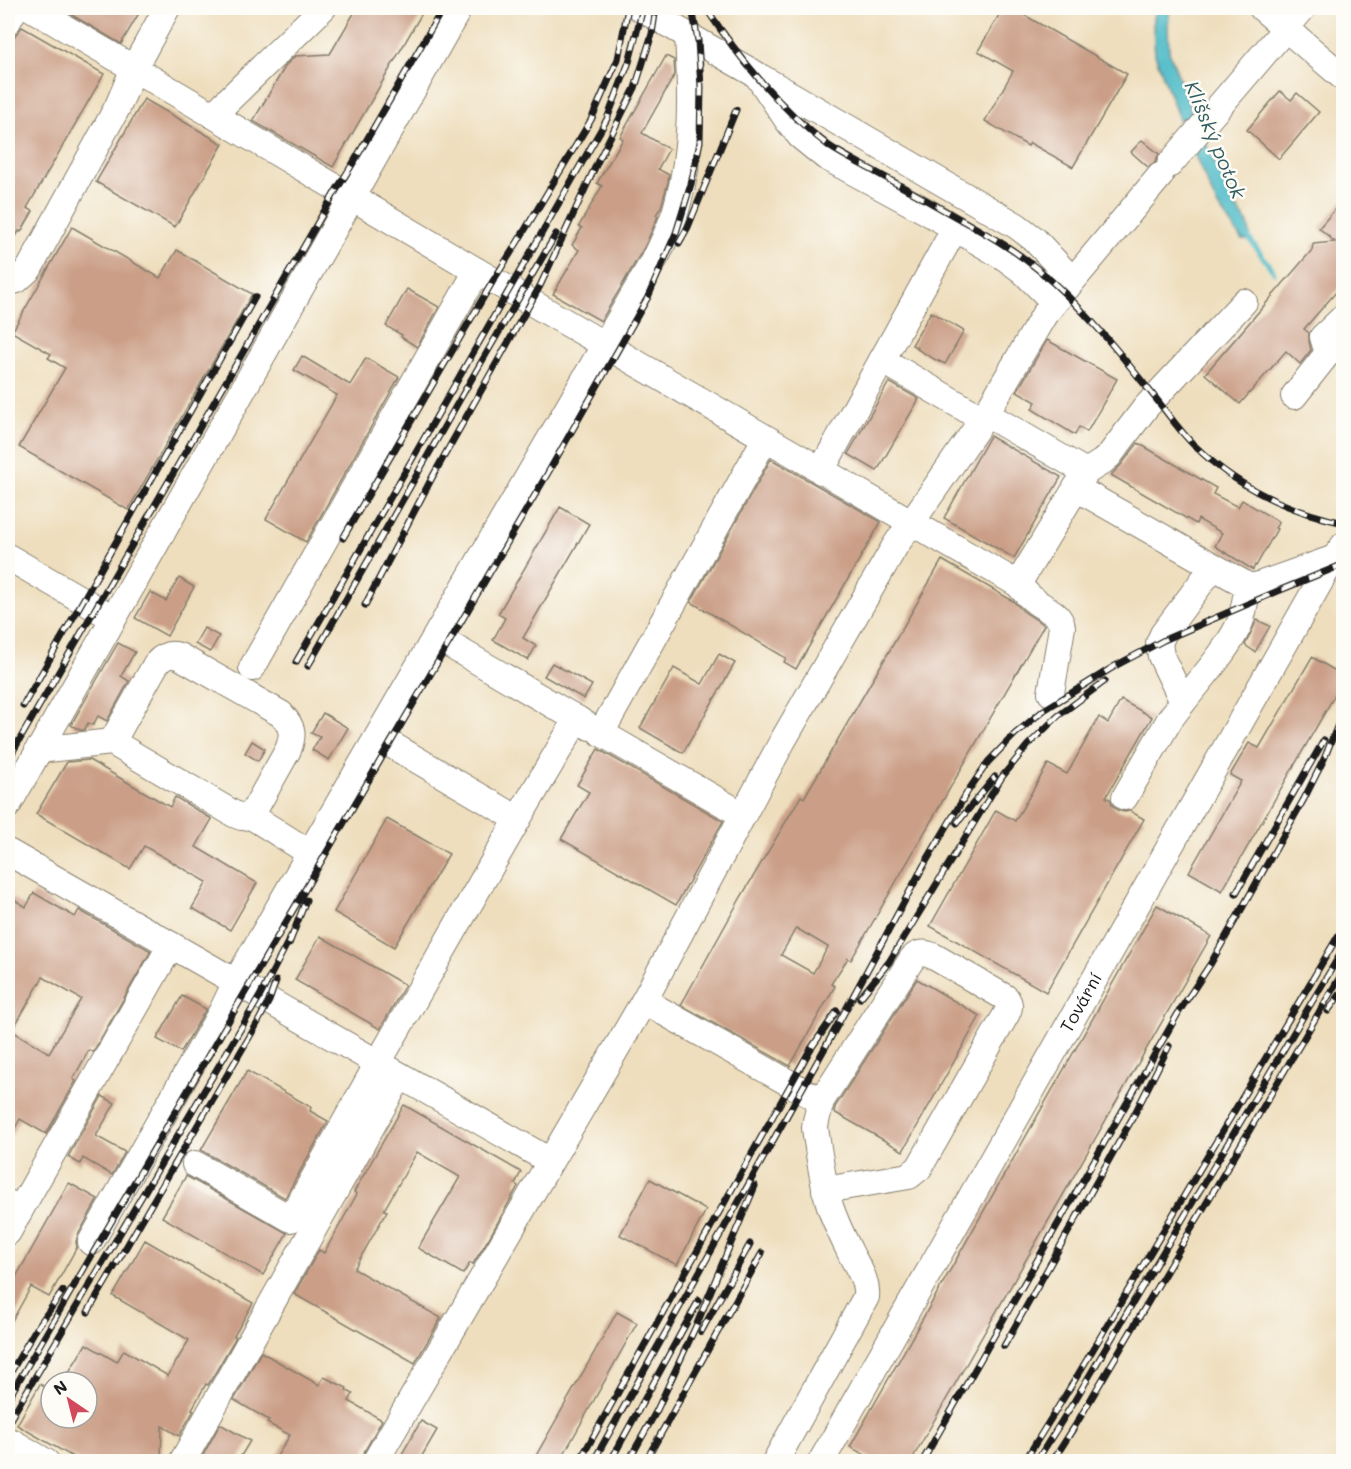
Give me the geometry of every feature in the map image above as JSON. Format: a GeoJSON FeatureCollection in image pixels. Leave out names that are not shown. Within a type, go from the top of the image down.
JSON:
{"type":"FeatureCollection","features":[{"type":"Feature","properties":{"kind":"street"},"geometry":{"type":"LineString","coordinates":[[8,21],[15,8]]}},
{"type":"Feature","properties":{"kind":"street"},"geometry":{"type":"LineString","coordinates":[[31,8],[604,346],[1018,584],[1035,602],[1053,612],[1061,621],[1062,627],[1051,693]]}},
{"type":"Feature","properties":{"kind":"street"},"geometry":{"type":"LineString","coordinates":[[8,282],[17,280],[29,269],[118,106],[134,68],[167,8]]}},
{"type":"Feature","properties":{"kind":"street"},"geometry":{"type":"LineString","coordinates":[[213,116],[323,8]]}},
{"type":"Feature","properties":{"kind":"street"},"geometry":{"type":"LineString","coordinates":[[8,805],[459,8]]}},
{"type":"Feature","properties":{"kind":"street"},"geometry":{"type":"LineString","coordinates":[[640,8],[1017,226],[1034,239],[1072,280]]}},
{"type":"Feature","properties":{"kind":"street"},"geometry":{"type":"LineString","coordinates":[[1262,8],[1344,78]]}},
{"type":"Feature","properties":{"kind":"street"},"geometry":{"type":"LineString","coordinates":[[375,1461],[644,1000],[782,742],[895,546],[985,416],[1044,315],[1303,8]]}},
{"type":"Feature","properties":{"kind":"street"},"geometry":{"type":"LineString","coordinates":[[91,1242],[222,1011],[236,982],[658,253],[678,206],[685,167],[690,115],[688,35]]}},
{"type":"Feature","properties":{"kind":"street"},"geometry":{"type":"LineString","coordinates":[[757,75],[800,136],[825,157],[917,206],[1004,257],[1023,271],[1054,302]]}},
{"type":"Feature","properties":{"kind":"street"},"geometry":{"type":"LineString","coordinates":[[820,471],[955,228]]}},
{"type":"Feature","properties":{"kind":"street"},"geometry":{"type":"LineString","coordinates":[[252,668],[477,271]]}},
{"type":"Feature","properties":{"kind":"street"},"geometry":{"type":"LineString","coordinates":[[1018,584],[1081,480],[1109,456],[1146,407],[1244,302]]}},
{"type":"Feature","properties":{"kind":"street"},"geometry":{"type":"LineString","coordinates":[[1294,396],[1328,353],[1323,337],[1344,317]]}},
{"type":"Feature","properties":{"kind":"street"},"geometry":{"type":"LineString","coordinates":[[882,360],[985,416],[1213,567],[1248,586],[1256,586],[1337,565]]}},
{"type":"Feature","properties":{"kind":"street"},"geometry":{"type":"LineString","coordinates":[[601,733],[765,439]]}},
{"type":"Feature","properties":{"kind":"street"},"geometry":{"type":"LineString","coordinates":[[8,557],[113,618]]}},
{"type":"Feature","properties":{"kind":"street","name":"Tovární"},"geometry":{"type":"LineString","coordinates":[[821,1461],[1337,565]]}},
{"type":"Feature","properties":{"kind":"street"},"geometry":{"type":"LineString","coordinates":[[1183,702],[1161,656],[1159,643],[1163,634],[1213,567]]}},
{"type":"Feature","properties":{"kind":"street"},"geometry":{"type":"LineString","coordinates":[[1125,797],[1170,719],[1219,657],[1238,627],[1248,586]]}},
{"type":"Feature","properties":{"kind":"street"},"geometry":{"type":"LineString","coordinates":[[436,637],[743,815]]}},
{"type":"Feature","properties":{"kind":"street"},"geometry":{"type":"LineString","coordinates":[[112,742],[156,663],[167,656],[179,656],[281,714],[288,722],[292,740],[251,816]]}},
{"type":"Feature","properties":{"kind":"street"},"geometry":{"type":"LineString","coordinates":[[195,1164],[291,1219],[378,1063],[577,719]]}},
{"type":"Feature","properties":{"kind":"street"},"geometry":{"type":"LineString","coordinates":[[378,737],[518,819]]}},
{"type":"Feature","properties":{"kind":"street"},"geometry":{"type":"LineString","coordinates":[[38,750],[112,742],[234,814],[241,817],[251,816],[310,853]]}},
{"type":"Feature","properties":{"kind":"street"},"geometry":{"type":"LineString","coordinates":[[8,852],[550,1161]]}},
{"type":"Feature","properties":{"kind":"street"},"geometry":{"type":"LineString","coordinates":[[8,1232],[14,1207],[171,945]]}},
{"type":"Feature","properties":{"kind":"street"},"geometry":{"type":"LineString","coordinates":[[775,1461],[866,1297],[867,1291],[864,1277],[850,1252],[825,1190],[816,1128],[821,1101],[916,955],[926,953],[933,956],[1006,998],[1010,1007],[1007,1013],[919,1168],[909,1176],[825,1190]]}},
{"type":"Feature","properties":{"kind":"street"},"geometry":{"type":"LineString","coordinates":[[644,1000],[821,1101]]}},
{"type":"Feature","properties":{"kind":"street"},"geometry":{"type":"LineString","coordinates":[[182,1461],[400,1076]]}},
{"type":"Feature","properties":{"kind":"street"},"geometry":{"type":"LineString","coordinates":[[12,1442],[46,1461]]}},
{"type":"Feature","properties":{"kind":"water"},"geometry":{"type":"Polygon","coordinates":[[[1156,8],[1170,8],[1169,51],[1193,116],[1234,204],[1248,224],[1251,240],[1242,240],[1217,205],[1180,122],[1155,54],[1153,25],[1156,8]]]}},
{"type":"Feature","properties":{"kind":"building"},"geometry":{"type":"Polygon","coordinates":[[[60,8],[142,8],[121,44],[60,8]]]}},
{"type":"Feature","properties":{"kind":"building"},"geometry":{"type":"Polygon","coordinates":[[[357,8],[425,8],[333,167],[253,121],[286,65],[295,56],[330,54],[357,8]]]}},
{"type":"Feature","properties":{"kind":"building"},"geometry":{"type":"Polygon","coordinates":[[[1003,8],[1012,8],[1127,74],[1073,167],[1030,143],[1028,146],[985,121],[1013,71],[978,51],[1003,8]]]}},
{"type":"Feature","properties":{"kind":"building"},"geometry":{"type":"Polygon","coordinates":[[[22,27],[104,74],[27,208],[33,211],[8,250],[8,48],[22,27]]]}},
{"type":"Feature","properties":{"kind":"building"},"geometry":{"type":"Polygon","coordinates":[[[666,56],[674,60],[675,74],[642,133],[669,149],[658,169],[669,175],[668,182],[661,207],[656,215],[658,216],[645,246],[601,321],[553,294],[579,250],[572,245],[582,228],[579,226],[602,186],[597,183],[623,139],[620,137],[666,56]]]}},
{"type":"Feature","properties":{"kind":"building"},"geometry":{"type":"Polygon","coordinates":[[[1280,91],[1291,100],[1297,93],[1319,112],[1279,159],[1247,130],[1280,91]]]}},
{"type":"Feature","properties":{"kind":"building"},"geometry":{"type":"Polygon","coordinates":[[[144,99],[223,144],[175,227],[96,182],[144,99]]]}},
{"type":"Feature","properties":{"kind":"building"},"geometry":{"type":"Polygon","coordinates":[[[1142,140],[1159,154],[1155,162],[1148,167],[1131,152],[1142,140]]]}},
{"type":"Feature","properties":{"kind":"building"},"geometry":{"type":"Polygon","coordinates":[[[1344,199],[1344,283],[1304,329],[1309,333],[1311,350],[1300,364],[1286,351],[1240,404],[1205,374],[1312,250],[1313,244],[1335,242],[1319,228],[1344,199]]]}},
{"type":"Feature","properties":{"kind":"building"},"geometry":{"type":"Polygon","coordinates":[[[72,227],[160,278],[177,250],[252,294],[128,510],[19,447],[65,368],[48,358],[51,354],[12,332],[72,227]]]}},
{"type":"Feature","properties":{"kind":"building"},"geometry":{"type":"Polygon","coordinates":[[[407,289],[439,307],[417,347],[386,326],[407,289]]]}},
{"type":"Feature","properties":{"kind":"building"},"geometry":{"type":"Polygon","coordinates":[[[931,312],[964,331],[945,364],[912,345],[931,312]]]}},
{"type":"Feature","properties":{"kind":"building"},"geometry":{"type":"Polygon","coordinates":[[[1047,340],[1117,379],[1087,432],[1079,427],[1075,435],[1032,409],[1036,402],[1017,391],[1047,340]]]}},
{"type":"Feature","properties":{"kind":"building"},"geometry":{"type":"Polygon","coordinates":[[[302,356],[350,385],[366,358],[399,377],[306,542],[266,519],[337,395],[294,370],[302,356]]]}},
{"type":"Feature","properties":{"kind":"building"},"geometry":{"type":"Polygon","coordinates":[[[889,382],[919,399],[877,471],[848,454],[889,382]]]}},
{"type":"Feature","properties":{"kind":"building"},"geometry":{"type":"Polygon","coordinates":[[[990,436],[1061,477],[1014,558],[944,518],[990,436]]]}},
{"type":"Feature","properties":{"kind":"building"},"geometry":{"type":"Polygon","coordinates":[[[1138,443],[1216,488],[1213,494],[1238,507],[1242,500],[1279,522],[1253,570],[1215,546],[1222,533],[1198,519],[1196,524],[1111,475],[1138,443]]]}},
{"type":"Feature","properties":{"kind":"building"},"geometry":{"type":"Polygon","coordinates":[[[771,459],[881,522],[796,669],[784,662],[786,658],[691,602],[771,459]]]}},
{"type":"Feature","properties":{"kind":"building"},"geometry":{"type":"Polygon","coordinates":[[[560,507],[589,524],[523,638],[536,646],[528,660],[493,640],[505,618],[498,614],[560,507]]]}},
{"type":"Feature","properties":{"kind":"building"},"geometry":{"type":"Polygon","coordinates":[[[942,560],[1013,601],[1044,625],[851,960],[848,958],[831,984],[835,986],[790,1066],[681,1005],[801,796],[804,798],[942,560]],[[796,928],[781,955],[813,973],[828,947],[796,928]]]}},
{"type":"Feature","properties":{"kind":"building"},"geometry":{"type":"Polygon","coordinates":[[[179,578],[194,587],[167,636],[135,618],[150,592],[166,601],[179,578]]]}},
{"type":"Feature","properties":{"kind":"building"},"geometry":{"type":"Polygon","coordinates":[[[1257,620],[1270,626],[1255,652],[1245,645],[1257,620]]]}},
{"type":"Feature","properties":{"kind":"building"},"geometry":{"type":"Polygon","coordinates":[[[204,628],[219,636],[210,652],[195,644],[204,628]]]}},
{"type":"Feature","properties":{"kind":"building"},"geometry":{"type":"Polygon","coordinates":[[[118,643],[135,652],[121,676],[129,681],[107,721],[98,716],[93,725],[88,723],[84,730],[80,730],[71,725],[118,643]]]}},
{"type":"Feature","properties":{"kind":"building"},"geometry":{"type":"Polygon","coordinates":[[[719,654],[735,663],[683,753],[640,728],[674,668],[702,684],[719,654]]]}},
{"type":"Feature","properties":{"kind":"building"},"geometry":{"type":"Polygon","coordinates":[[[1312,657],[1344,676],[1344,679],[1222,891],[1189,872],[1241,781],[1230,775],[1249,743],[1259,748],[1312,657]]]}},
{"type":"Feature","properties":{"kind":"building"},"geometry":{"type":"Polygon","coordinates":[[[552,663],[592,685],[584,699],[544,676],[552,663]]]}},
{"type":"Feature","properties":{"kind":"building"},"geometry":{"type":"Polygon","coordinates":[[[1121,700],[1152,717],[1106,797],[1111,800],[1117,810],[1130,811],[1144,819],[1046,992],[930,926],[996,810],[1015,821],[1048,764],[1067,774],[1099,717],[1108,723],[1121,700]]]}},
{"type":"Feature","properties":{"kind":"building"},"geometry":{"type":"Polygon","coordinates":[[[323,713],[348,728],[329,760],[312,750],[320,737],[311,733],[323,713]]]}},
{"type":"Feature","properties":{"kind":"building"},"geometry":{"type":"Polygon","coordinates":[[[252,741],[265,749],[258,761],[245,753],[252,741]]]}},
{"type":"Feature","properties":{"kind":"building"},"geometry":{"type":"Polygon","coordinates":[[[598,749],[723,821],[676,905],[561,839],[589,792],[577,785],[598,749]]]}},
{"type":"Feature","properties":{"kind":"building"},"geometry":{"type":"Polygon","coordinates":[[[89,760],[170,807],[175,797],[212,819],[196,847],[257,883],[230,930],[192,908],[207,882],[144,846],[130,869],[36,814],[67,762],[89,760]]]}},
{"type":"Feature","properties":{"kind":"building"},"geometry":{"type":"Polygon","coordinates":[[[387,819],[449,854],[394,947],[334,912],[387,819]]]}},
{"type":"Feature","properties":{"kind":"building"},"geometry":{"type":"Polygon","coordinates":[[[34,893],[75,917],[79,910],[151,951],[93,1052],[89,1050],[73,1079],[76,1081],[46,1134],[20,1119],[8,1141],[8,896],[26,907],[34,893]],[[43,977],[12,1031],[49,1053],[81,999],[43,977]]]}},
{"type":"Feature","properties":{"kind":"building"},"geometry":{"type":"Polygon","coordinates":[[[1157,905],[1211,936],[911,1461],[876,1461],[850,1447],[1157,905]]]}},
{"type":"Feature","properties":{"kind":"building"},"geometry":{"type":"Polygon","coordinates":[[[320,936],[405,985],[380,1029],[295,980],[320,936]]]}},
{"type":"Feature","properties":{"kind":"building"},"geometry":{"type":"Polygon","coordinates":[[[917,979],[980,1016],[903,1151],[834,1112],[917,979]]]}},
{"type":"Feature","properties":{"kind":"building"},"geometry":{"type":"Polygon","coordinates":[[[182,996],[206,1009],[181,1052],[157,1039],[182,996]]]}},
{"type":"Feature","properties":{"kind":"building"},"geometry":{"type":"Polygon","coordinates":[[[247,1071],[311,1107],[310,1111],[328,1121],[285,1198],[201,1150],[247,1071]]]}},
{"type":"Feature","properties":{"kind":"building"},"geometry":{"type":"Polygon","coordinates":[[[102,1096],[115,1103],[96,1136],[125,1152],[112,1175],[83,1158],[80,1164],[68,1157],[102,1096]]]}},
{"type":"Feature","properties":{"kind":"building"},"geometry":{"type":"Polygon","coordinates":[[[404,1105],[521,1172],[515,1184],[518,1186],[489,1238],[473,1264],[470,1263],[463,1274],[418,1248],[460,1177],[417,1152],[384,1210],[387,1211],[354,1269],[441,1318],[415,1363],[294,1294],[319,1250],[324,1253],[357,1194],[354,1192],[404,1105]]]}},
{"type":"Feature","properties":{"kind":"building"},"geometry":{"type":"Polygon","coordinates":[[[186,1176],[287,1233],[263,1275],[162,1217],[186,1176]]]}},
{"type":"Feature","properties":{"kind":"building"},"geometry":{"type":"Polygon","coordinates":[[[650,1179],[706,1210],[677,1265],[620,1235],[650,1179]]]}},
{"type":"Feature","properties":{"kind":"building"},"geometry":{"type":"Polygon","coordinates":[[[69,1183],[98,1199],[78,1235],[77,1247],[49,1297],[31,1287],[8,1328],[8,1291],[69,1183]]]}},
{"type":"Feature","properties":{"kind":"building"},"geometry":{"type":"Polygon","coordinates":[[[145,1240],[253,1303],[179,1436],[162,1426],[161,1461],[80,1461],[17,1425],[39,1386],[39,1430],[99,1430],[99,1370],[70,1370],[86,1344],[117,1362],[124,1350],[168,1376],[189,1340],[113,1296],[145,1240]]]}},
{"type":"Feature","properties":{"kind":"building"},"geometry":{"type":"Polygon","coordinates":[[[617,1312],[637,1323],[560,1461],[533,1461],[617,1312]]]}},
{"type":"Feature","properties":{"kind":"building"},"geometry":{"type":"Polygon","coordinates":[[[261,1352],[319,1385],[324,1377],[347,1388],[346,1390],[353,1394],[349,1401],[382,1420],[359,1461],[274,1461],[290,1435],[267,1423],[269,1420],[234,1400],[261,1352]]]}},
{"type":"Feature","properties":{"kind":"building"},"geometry":{"type":"Polygon","coordinates":[[[421,1421],[437,1430],[419,1461],[398,1461],[421,1421]]]}},
{"type":"Feature","properties":{"kind":"building"},"geometry":{"type":"Polygon","coordinates":[[[220,1424],[250,1441],[238,1461],[200,1461],[220,1424]]]}},
{"type":"Feature","properties":{"kind":"waterway","name":"Klíšský potok"},"geometry":{"type":"LineString","coordinates":[[1246,234],[1274,272]]}},
{"type":"Feature","properties":{"kind":"railway"},"geometry":{"type":"LineString","coordinates":[[8,760],[443,8]]}},
{"type":"Feature","properties":{"kind":"railway"},"geometry":{"type":"LineString","coordinates":[[343,538],[493,281],[591,120],[618,59],[628,8]]}},
{"type":"Feature","properties":{"kind":"railway"},"geometry":{"type":"LineString","coordinates":[[296,662],[607,119],[629,62],[643,8]]}},
{"type":"Feature","properties":{"kind":"railway"},"geometry":{"type":"LineString","coordinates":[[365,605],[434,474],[540,286],[635,88],[652,34],[656,8]]}},
{"type":"Feature","properties":{"kind":"railway"},"geometry":{"type":"LineString","coordinates":[[8,1399],[648,297],[676,233],[691,184],[700,142],[701,87],[698,41],[692,8]]}},
{"type":"Feature","properties":{"kind":"railway"},"geometry":{"type":"LineString","coordinates":[[706,8],[732,45],[778,100],[794,117],[829,146],[999,242],[1030,263],[1056,285],[1113,346],[1184,435],[1212,461],[1264,496],[1303,512],[1344,523]]}},
{"type":"Feature","properties":{"kind":"railway"},"geometry":{"type":"LineString","coordinates":[[679,243],[688,227],[736,110]]}},
{"type":"Feature","properties":{"kind":"railway"},"geometry":{"type":"LineString","coordinates":[[308,666],[556,234]]}},
{"type":"Feature","properties":{"kind":"railway"},"geometry":{"type":"LineString","coordinates":[[23,706],[255,297]]}},
{"type":"Feature","properties":{"kind":"railway"},"geometry":{"type":"LineString","coordinates":[[593,1462],[831,1037],[924,865],[988,762],[1015,734],[1044,710],[1115,666],[1164,640],[1344,564]]}},
{"type":"Feature","properties":{"kind":"railway"},"geometry":{"type":"LineString","coordinates":[[860,998],[889,962],[1002,777],[1028,745],[1058,716],[1105,681]]}},
{"type":"Feature","properties":{"kind":"railway"},"geometry":{"type":"LineString","coordinates":[[922,1462],[1180,1010],[1211,963],[1304,799],[1324,759],[1344,710]]}},
{"type":"Feature","properties":{"kind":"railway"},"geometry":{"type":"LineString","coordinates":[[1236,893],[1324,740]]}},
{"type":"Feature","properties":{"kind":"railway"},"geometry":{"type":"LineString","coordinates":[[957,823],[995,777]]}},
{"type":"Feature","properties":{"kind":"railway"},"geometry":{"type":"LineString","coordinates":[[289,944],[306,900]]}},
{"type":"Feature","properties":{"kind":"railway"},"geometry":{"type":"LineString","coordinates":[[1024,1462],[1344,926]]}},
{"type":"Feature","properties":{"kind":"railway"},"geometry":{"type":"LineString","coordinates":[[8,1423],[260,996],[291,936]]}},
{"type":"Feature","properties":{"kind":"railway"},"geometry":{"type":"LineString","coordinates":[[1036,1462],[1344,948]]}},
{"type":"Feature","properties":{"kind":"railway"},"geometry":{"type":"LineString","coordinates":[[1052,1462],[1344,970]]}},
{"type":"Feature","properties":{"kind":"railway"},"geometry":{"type":"LineString","coordinates":[[88,1312],[257,1024],[276,981]]}},
{"type":"Feature","properties":{"kind":"railway"},"geometry":{"type":"LineString","coordinates":[[1328,1011],[1344,989]]}},
{"type":"Feature","properties":{"kind":"railway"},"geometry":{"type":"LineString","coordinates":[[579,1462],[810,1050],[837,1011]]}},
{"type":"Feature","properties":{"kind":"railway"},"geometry":{"type":"LineString","coordinates":[[1004,1346],[1132,1119],[1169,1046]]}},
{"type":"Feature","properties":{"kind":"railway"},"geometry":{"type":"LineString","coordinates":[[628,1462],[657,1410],[696,1326],[755,1186]]}},
{"type":"Feature","properties":{"kind":"railway"},"geometry":{"type":"LineString","coordinates":[[701,1332],[750,1244]]}},
{"type":"Feature","properties":{"kind":"railway"},"geometry":{"type":"LineString","coordinates":[[645,1462],[762,1253]]}},
{"type":"Feature","properties":{"kind":"railway"},"geometry":{"type":"LineString","coordinates":[[8,1377],[34,1332],[63,1291]]}},
{"type":"Feature","properties":{"kind":"railway"},"geometry":{"type":"LineString","coordinates":[[610,1462],[699,1300]]}}]}
